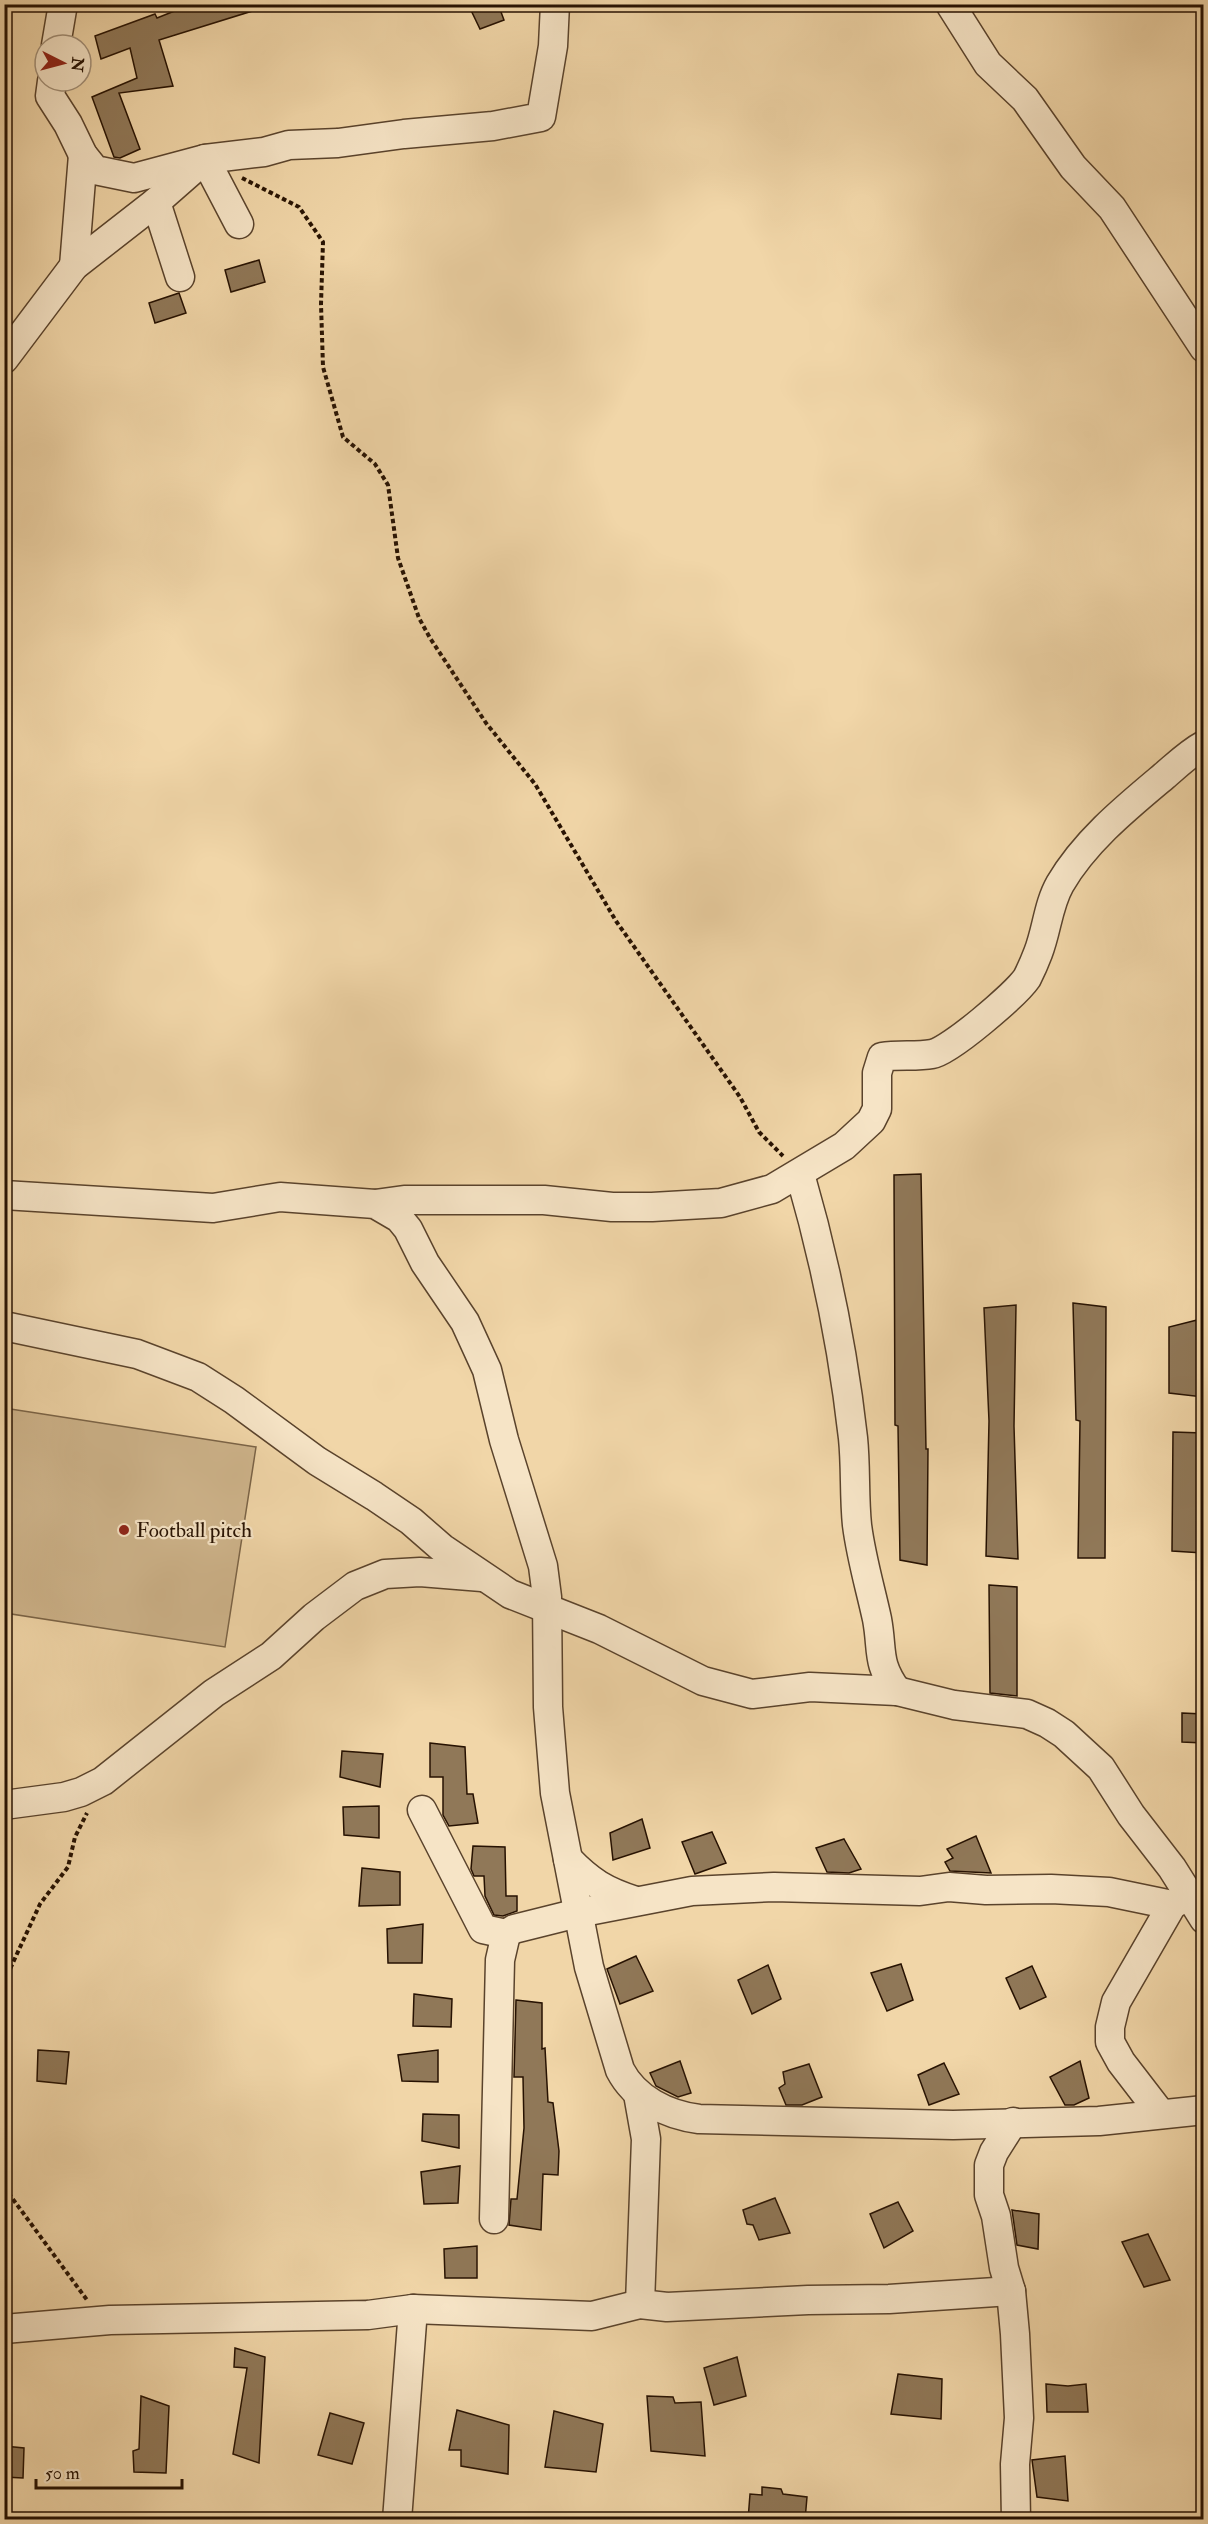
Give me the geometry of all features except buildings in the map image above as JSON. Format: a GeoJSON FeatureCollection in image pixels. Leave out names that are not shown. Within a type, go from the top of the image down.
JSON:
{"type":"FeatureCollection","features":[{"type":"Feature","properties":{"kind":"street"},"geometry":{"type":"LineString","coordinates":[[58,33],[63,4]]}},
{"type":"Feature","properties":{"kind":"street"},"geometry":{"type":"LineString","coordinates":[[50,93],[83,154],[95,170],[134,178],[205,159],[264,152],[290,145],[338,143],[493,126],[541,117],[552,46],[555,4]]}},
{"type":"Feature","properties":{"kind":"street"},"geometry":{"type":"LineString","coordinates":[[950,4],[988,63],[1025,99],[1073,167],[1112,208],[1203,348]]}},
{"type":"Feature","properties":{"kind":"street"},"geometry":{"type":"LineString","coordinates":[[74,267],[83,154]]}},
{"type":"Feature","properties":{"kind":"street"},"geometry":{"type":"LineString","coordinates":[[4,358],[74,267],[156,202],[205,159]]}},
{"type":"Feature","properties":{"kind":"street"},"geometry":{"type":"LineString","coordinates":[[205,159],[239,224]]}},
{"type":"Feature","properties":{"kind":"street"},"geometry":{"type":"LineString","coordinates":[[156,202],[180,277]]}},
{"type":"Feature","properties":{"kind":"street"},"geometry":{"type":"LineString","coordinates":[[4,1195],[213,1209],[280,1197],[375,1204],[404,1200],[544,1200],[612,1207],[652,1207],[721,1203],[772,1190],[844,1146],[871,1121],[877,1109],[877,1073],[882,1057],[932,1054],[951,1046],[1014,992],[1027,978],[1048,926],[1050,908],[1059,885],[1070,869],[1091,844],[1142,795],[1203,745]]}},
{"type":"Feature","properties":{"kind":"street"},"geometry":{"type":"LineString","coordinates":[[800,1174],[819,1237],[847,1394],[853,1440],[857,1525],[877,1621],[880,1656],[885,1675],[897,1691]]}},
{"type":"Feature","properties":{"kind":"street"},"geometry":{"type":"LineString","coordinates":[[375,1204],[399,1218],[408,1229],[425,1263],[447,1293],[475,1341],[487,1370],[504,1440],[546,1580],[548,1707],[555,1793],[589,1967],[610,2042],[627,2083],[638,2094],[682,2117],[953,2125],[1099,2121],[1203,2110]]}},
{"type":"Feature","properties":{"kind":"street"},"geometry":{"type":"LineString","coordinates":[[4,1326],[137,1354],[198,1377],[234,1400],[317,1461],[348,1478],[402,1515],[484,1578],[510,1594],[599,1629],[703,1681],[752,1694],[810,1687],[897,1691],[954,1705],[1027,1714],[1064,1734],[1101,1768],[1131,1815],[1173,1868],[1188,1898],[1203,1919]]}},
{"type":"Feature","properties":{"kind":"street"},"geometry":{"type":"LineString","coordinates":[[4,1805],[64,1797],[81,1792],[103,1781],[214,1693],[271,1656],[314,1617],[355,1586],[380,1575],[420,1572],[484,1578]]}},
{"type":"Feature","properties":{"kind":"street"},"geometry":{"type":"LineString","coordinates":[[422,1810],[483,1929],[506,1935],[522,1926],[692,1891],[774,1887],[920,1891],[950,1887],[986,1890],[1051,1888],[1188,1898]]}},
{"type":"Feature","properties":{"kind":"street"},"geometry":{"type":"LineString","coordinates":[[568,1859],[584,1876],[602,1889],[636,1901]]}},
{"type":"Feature","properties":{"kind":"street"},"geometry":{"type":"LineString","coordinates":[[1161,2114],[1121,2062],[1110,2042],[1110,2027],[1116,2002],[1188,1898]]}},
{"type":"Feature","properties":{"kind":"street"},"geometry":{"type":"LineString","coordinates":[[494,2219],[500,1960],[506,1935]]}},
{"type":"Feature","properties":{"kind":"street"},"geometry":{"type":"LineString","coordinates":[[638,2094],[646,2139],[640,2304]]}},
{"type":"Feature","properties":{"kind":"street"},"geometry":{"type":"LineString","coordinates":[[646,2139],[682,2117]]}},
{"type":"Feature","properties":{"kind":"street"},"geometry":{"type":"LineString","coordinates":[[1013,2122],[994,2152],[989,2165],[989,2194],[996,2216],[1004,2268],[1011,2291],[1019,2406],[1015,2464],[1016,2520]]}},
{"type":"Feature","properties":{"kind":"street"},"geometry":{"type":"LineString","coordinates":[[953,2125],[976,2144],[989,2165]]}},
{"type":"Feature","properties":{"kind":"street"},"geometry":{"type":"LineString","coordinates":[[4,2329],[110,2320],[368,2315],[413,2309],[592,2316],[640,2304],[667,2307],[808,2300],[889,2299],[1011,2291]]}},
{"type":"Feature","properties":{"kind":"street"},"geometry":{"type":"LineString","coordinates":[[397,2520],[413,2309]]}},
{"type":"Feature","properties":{"kind":"path"},"geometry":{"type":"LineString","coordinates":[[236,175],[299,207],[323,242],[321,304],[323,367],[343,437],[375,464],[388,485],[393,533],[403,575],[429,638],[492,731],[536,784],[616,921],[740,1097],[759,1132],[800,1174]]}},
{"type":"Feature","properties":{"kind":"path"},"geometry":{"type":"LineString","coordinates":[[4,1982],[40,1904],[68,1867],[75,1837],[103,1781]]}},
{"type":"Feature","properties":{"kind":"path"},"geometry":{"type":"LineString","coordinates":[[4,2187],[82,2296],[110,2320]]}},
{"type":"Feature","properties":{"kind":"shaded area","name":"Football pitch"},"geometry":{"type":"Polygon","coordinates":[[[4,1408],[256,1447],[225,1647],[5,1613],[4,1408]]]}},
{"type":"Feature","properties":{"kind":"place","name":"Football pitch"},"geometry":{"type":"Point","coordinates":[124,1530]}}]}
